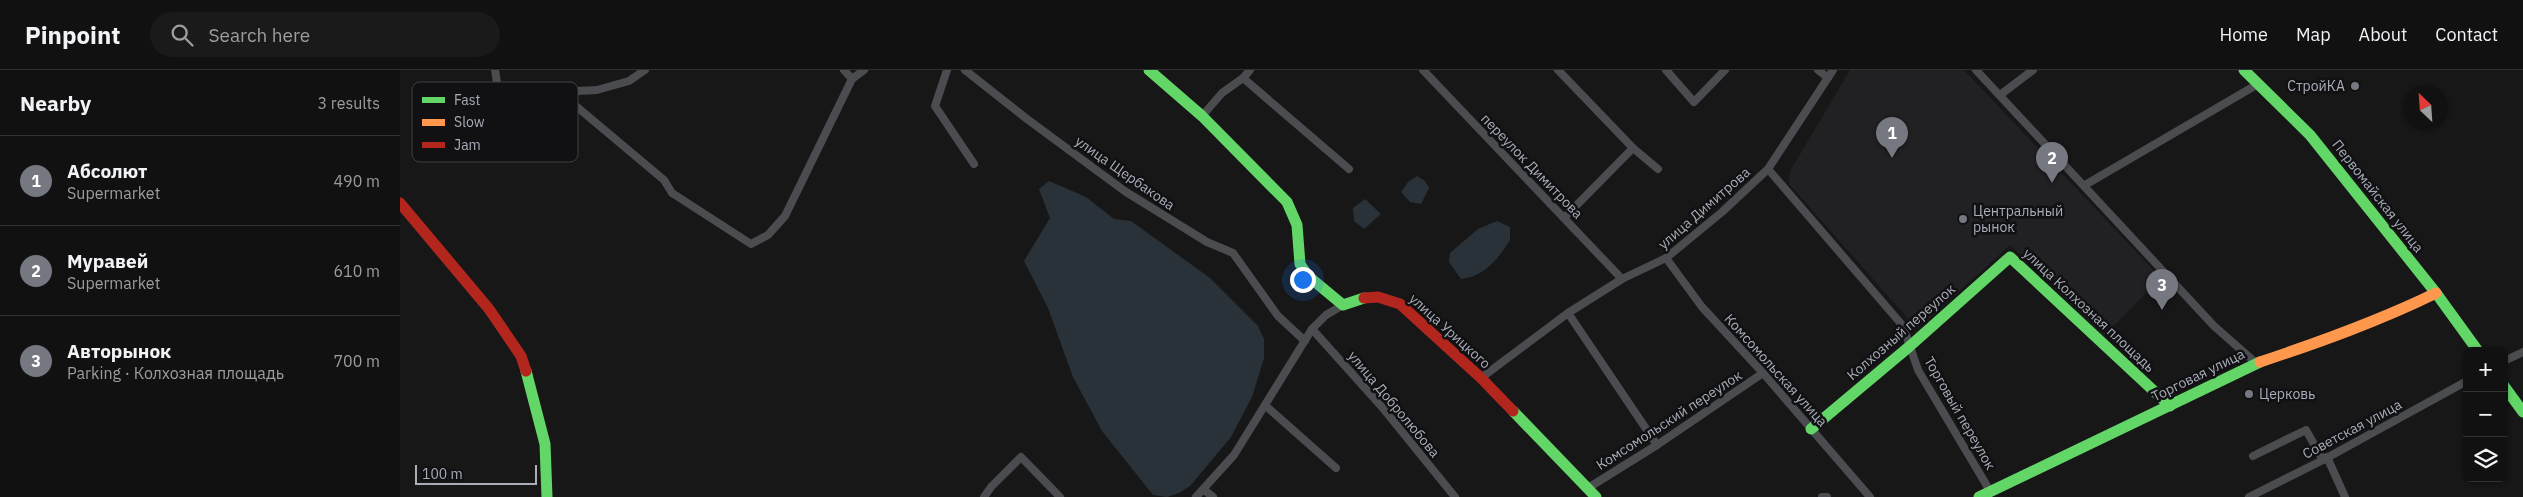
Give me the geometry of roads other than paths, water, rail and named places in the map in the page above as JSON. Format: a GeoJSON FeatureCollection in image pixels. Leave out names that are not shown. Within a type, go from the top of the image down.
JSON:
{"type":"FeatureCollection","features":[{"type":"Feature","properties":{"kind":"street"},"geometry":{"type":"LineString","coordinates":[[578,90],[597,90],[628,81],[645,70]]}},
{"type":"Feature","properties":{"kind":"street"},"geometry":{"type":"LineString","coordinates":[[844,70],[852,79]]}},
{"type":"Feature","properties":{"kind":"street"},"geometry":{"type":"LineString","coordinates":[[578,107],[664,180],[672,193],[751,244],[768,235],[785,216],[852,79],[864,70]]}},
{"type":"Feature","properties":{"kind":"street"},"geometry":{"type":"LineString","coordinates":[[947,70],[935,106],[974,164]]}},
{"type":"Feature","properties":{"kind":"street","name":"улица Щербакова"},"geometry":{"type":"LineString","coordinates":[[965,70],[1027,119],[1126,192],[1207,242],[1232,253],[1278,316],[1305,341]]}},
{"type":"Feature","properties":{"kind":"street"},"geometry":{"type":"LineString","coordinates":[[1149,70],[1202,116],[1287,202],[1297,225],[1300,264],[1308,276],[1343,305],[1326,315],[1312,329],[1234,455],[1196,497]]}},
{"type":"Feature","properties":{"kind":"street"},"geometry":{"type":"LineString","coordinates":[[1202,116],[1222,93],[1243,78],[1250,70]]}},
{"type":"Feature","properties":{"kind":"street","name":"переулок Димитрова"},"geometry":{"type":"LineString","coordinates":[[1423,70],[1622,279]]}},
{"type":"Feature","properties":{"kind":"street"},"geometry":{"type":"LineString","coordinates":[[1558,70],[1633,148],[1658,169]]}},
{"type":"Feature","properties":{"kind":"street"},"geometry":{"type":"LineString","coordinates":[[1666,70],[1694,102],[1725,70]]}},
{"type":"Feature","properties":{"kind":"street"},"geometry":{"type":"LineString","coordinates":[[1818,70],[1828,78]]}},
{"type":"Feature","properties":{"kind":"street","name":"улица Димитрова"},"geometry":{"type":"LineString","coordinates":[[1480,378],[1568,313],[1622,279],[1666,258],[1722,212],[1768,169],[1833,70]]}},
{"type":"Feature","properties":{"kind":"street"},"geometry":{"type":"LineString","coordinates":[[1976,70],[2085,185],[2214,326],[2256,363]]}},
{"type":"Feature","properties":{"kind":"street"},"geometry":{"type":"LineString","coordinates":[[2000,95],[2033,70]]}},
{"type":"Feature","properties":{"kind":"street","name":"Первомайская улица"},"geometry":{"type":"LineString","coordinates":[[2244,70],[2310,135],[2436,293],[2475,347]]}},
{"type":"Feature","properties":{"kind":"street"},"geometry":{"type":"LineString","coordinates":[[1243,78],[1349,169]]}},
{"type":"Feature","properties":{"kind":"street"},"geometry":{"type":"LineString","coordinates":[[2085,185],[2258,84]]}},
{"type":"Feature","properties":{"kind":"street"},"geometry":{"type":"LineString","coordinates":[[1565,217],[1633,148]]}},
{"type":"Feature","properties":{"kind":"street","name":"Торговый переулок"},"geometry":{"type":"LineString","coordinates":[[1768,169],[1903,326],[1918,370],[1990,492]]}},
{"type":"Feature","properties":{"kind":"street"},"geometry":{"type":"LineString","coordinates":[[400,203],[489,309],[521,356],[534,396],[544,444],[547,497]]}},
{"type":"Feature","properties":{"kind":"street","name":"Колхозный переулок"},"geometry":{"type":"LineString","coordinates":[[1811,429],[1910,346],[2010,257]]}},
{"type":"Feature","properties":{"kind":"street","name":"улица Колхозная площадь"},"geometry":{"type":"LineString","coordinates":[[2010,257],[2170,406]]}},
{"type":"Feature","properties":{"kind":"street","name":"Комсомольская улица"},"geometry":{"type":"LineString","coordinates":[[1666,258],[1702,307],[1763,373],[1870,497]]}},
{"type":"Feature","properties":{"kind":"street","name":"Торговая улица"},"geometry":{"type":"LineString","coordinates":[[1979,497],[2256,363],[2324,341],[2401,310],[2436,293]]}},
{"type":"Feature","properties":{"kind":"street","name":"улица Урицкого"},"geometry":{"type":"LineString","coordinates":[[1343,305],[1370,295],[1384,296],[1400,304],[1480,378],[1592,493]]}},
{"type":"Feature","properties":{"kind":"street"},"geometry":{"type":"LineString","coordinates":[[1568,313],[1657,445]]}},
{"type":"Feature","properties":{"kind":"street","name":"улица Добролюбова"},"geometry":{"type":"LineString","coordinates":[[1312,329],[1382,408],[1455,497]]}},
{"type":"Feature","properties":{"kind":"street"},"geometry":{"type":"LineString","coordinates":[[2508,359],[2523,352]]}},
{"type":"Feature","properties":{"kind":"street","name":"Комсомольский переулок"},"geometry":{"type":"LineString","coordinates":[[1592,493],[1657,445],[1763,373]]}},
{"type":"Feature","properties":{"kind":"street","name":"Советская улица"},"geometry":{"type":"LineString","coordinates":[[2249,497],[2325,459],[2463,383]]}},
{"type":"Feature","properties":{"kind":"street"},"geometry":{"type":"LineString","coordinates":[[2508,391],[2523,412]]}},
{"type":"Feature","properties":{"kind":"street"},"geometry":{"type":"LineString","coordinates":[[1266,406],[1336,468]]}},
{"type":"Feature","properties":{"kind":"street"},"geometry":{"type":"LineString","coordinates":[[2253,456],[2306,430],[2325,459],[2344,497]]}},
{"type":"Feature","properties":{"kind":"street"},"geometry":{"type":"LineString","coordinates":[[984,497],[991,487],[1021,458],[1060,497]]}},
{"type":"Feature","properties":{"kind":"street"},"geometry":{"type":"LineString","coordinates":[[1204,490],[1213,497]]}},
{"type":"Feature","properties":{"kind":"street"},"geometry":{"type":"LineString","coordinates":[[1822,497],[1827,497]]}},
{"type":"Feature","properties":{"kind":"place","name":"СтройКА"},"geometry":{"type":"Point","coordinates":[2355,86]}},
{"type":"Feature","properties":{"kind":"place","name":"Абсолют"},"geometry":{"type":"Point","coordinates":[1892,158]}},
{"type":"Feature","properties":{"kind":"place","name":"Муравей"},"geometry":{"type":"Point","coordinates":[2052,183]}},
{"type":"Feature","properties":{"kind":"place","name":"Центральный рынок"},"geometry":{"type":"Point","coordinates":[1963,219]}},
{"type":"Feature","properties":{"kind":"place","name":"Авторынок"},"geometry":{"type":"Point","coordinates":[2162,310]}},
{"type":"Feature","properties":{"kind":"place","name":"Церковь"},"geometry":{"type":"Point","coordinates":[2249,394]}}]}
